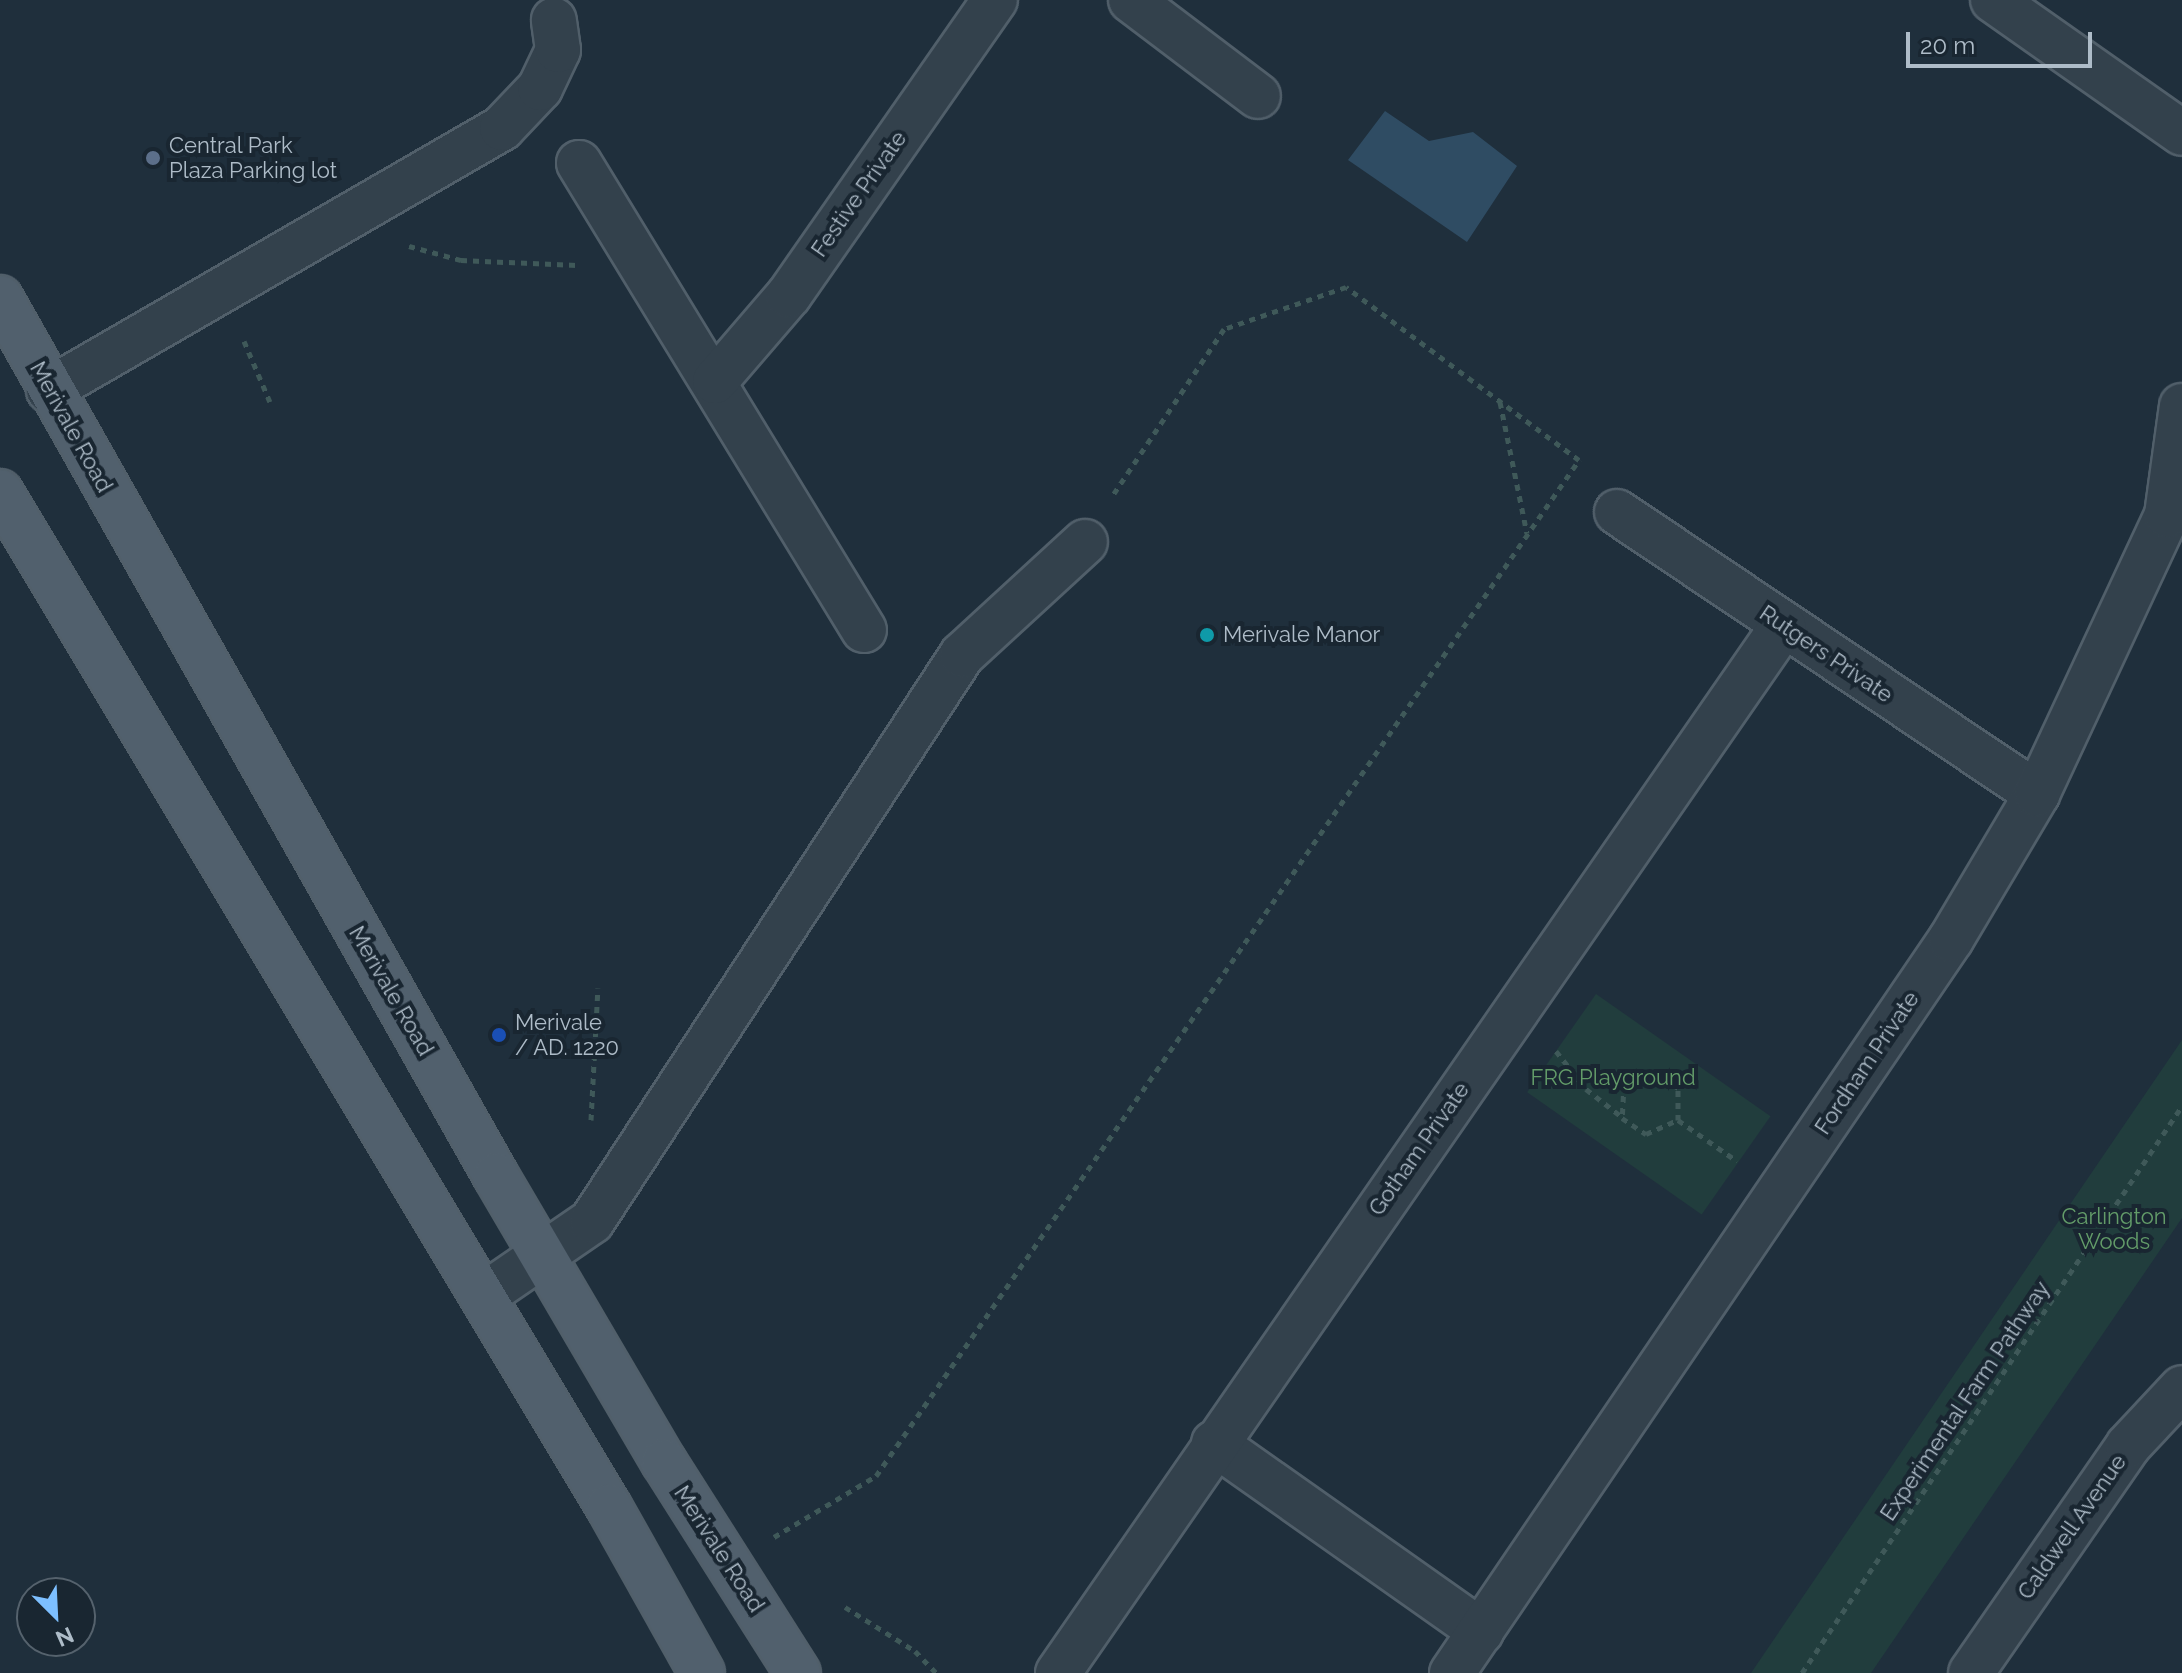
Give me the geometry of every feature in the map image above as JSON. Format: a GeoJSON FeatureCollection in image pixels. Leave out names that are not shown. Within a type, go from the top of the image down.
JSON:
{"type":"FeatureCollection","features":[{"type":"Feature","properties":{"kind":"main road","name":"Merivale Road"},"geometry":{"type":"LineString","coordinates":[[0,298],[49,390],[543,1255],[798,1673]]}},
{"type":"Feature","properties":{"kind":"main road"},"geometry":{"type":"LineString","coordinates":[[0,492],[483,1296],[702,1673]]}},
{"type":"Feature","properties":{"kind":"street","name":"Festive Private"},"geometry":{"type":"LineString","coordinates":[[715,381],[789,295],[995,0]]}},
{"type":"Feature","properties":{"kind":"street"},"geometry":{"type":"LineString","coordinates":[[1131,0],[1258,96]]}},
{"type":"Feature","properties":{"kind":"street"},"geometry":{"type":"LineString","coordinates":[[1993,0],[2182,133]]}},
{"type":"Feature","properties":{"kind":"street"},"geometry":{"type":"LineString","coordinates":[[49,390],[502,128],[540,88],[558,50],[554,20]]}},
{"type":"Feature","properties":{"kind":"street"},"geometry":{"type":"LineString","coordinates":[[579,163],[640,272],[715,381],[864,630]]}},
{"type":"Feature","properties":{"kind":"street","name":"Fordham Private"},"geometry":{"type":"LineString","coordinates":[[1452,1673],[1951,939],[2037,794],[2167,515],[2182,406]]}},
{"type":"Feature","properties":{"kind":"street","name":"Rutgers Private"},"geometry":{"type":"LineString","coordinates":[[1617,512],[2037,794]]}},
{"type":"Feature","properties":{"kind":"street"},"geometry":{"type":"LineString","coordinates":[[483,1296],[592,1221],[962,655],[1085,542]]}},
{"type":"Feature","properties":{"kind":"street","name":"Gotham Private"},"geometry":{"type":"LineString","coordinates":[[1058,1673],[1214,1443],[1783,626]]}},
{"type":"Feature","properties":{"kind":"street","name":"Caldwell Avenue"},"geometry":{"type":"LineString","coordinates":[[1971,1673],[2128,1446],[2182,1388]]}},
{"type":"Feature","properties":{"kind":"street"},"geometry":{"type":"LineString","coordinates":[[1214,1443],[1481,1631]]}},
{"type":"Feature","properties":{"kind":"path"},"geometry":{"type":"LineString","coordinates":[[361,210],[398,243],[461,260],[640,272]]}},
{"type":"Feature","properties":{"kind":"path"},"geometry":{"type":"LineString","coordinates":[[729,1564],[876,1476],[1579,460],[1346,287],[1224,329],[1085,542]]}},
{"type":"Feature","properties":{"kind":"path"},"geometry":{"type":"LineString","coordinates":[[222,291],[270,402]]}},
{"type":"Feature","properties":{"kind":"path"},"geometry":{"type":"LineString","coordinates":[[1500,402],[1527,534]]}},
{"type":"Feature","properties":{"kind":"path"},"geometry":{"type":"LineString","coordinates":[[591,1136],[598,988]]}},
{"type":"Feature","properties":{"kind":"path"},"geometry":{"type":"LineString","coordinates":[[1519,1006],[1586,1089],[1622,1118],[1646,1134],[1678,1120]]}},
{"type":"Feature","properties":{"kind":"path"},"geometry":{"type":"LineString","coordinates":[[1622,1118],[1624,1084],[1654,1073],[1678,1088],[1678,1120]]}},
{"type":"Feature","properties":{"kind":"path","name":"Experimental Farm Pathway"},"geometry":{"type":"LineString","coordinates":[[1802,1673],[2182,1106]]}},
{"type":"Feature","properties":{"kind":"path"},"geometry":{"type":"LineString","coordinates":[[1678,1120],[1781,1191]]}},
{"type":"Feature","properties":{"kind":"path"},"geometry":{"type":"LineString","coordinates":[[845,1607],[915,1651],[936,1673]]}},
{"type":"Feature","properties":{"kind":"green space","name":"FRG Playground"},"geometry":{"type":"Polygon","coordinates":[[[1596,994],[1770,1116],[1702,1214],[1527,1092],[1596,994]]]}},
{"type":"Feature","properties":{"kind":"green space","name":"Carlington Woods"},"geometry":{"type":"Polygon","coordinates":[[[2182,1040],[2182,1218],[1871,1673],[1751,1673],[2182,1040]]]}},
{"type":"Feature","properties":{"kind":"water"},"geometry":{"type":"Polygon","coordinates":[[[1385,111],[1429,141],[1473,132],[1517,166],[1467,242],[1348,160],[1385,111]]]}},
{"type":"Feature","properties":{"kind":"place","name":"Central Park Plaza Parking lot"},"geometry":{"type":"Point","coordinates":[153,158]}},
{"type":"Feature","properties":{"kind":"place","name":"Merivale Manor"},"geometry":{"type":"Point","coordinates":[1207,635]}},
{"type":"Feature","properties":{"kind":"place","name":"Merivale / AD. 1220"},"geometry":{"type":"Point","coordinates":[499,1035]}}]}
